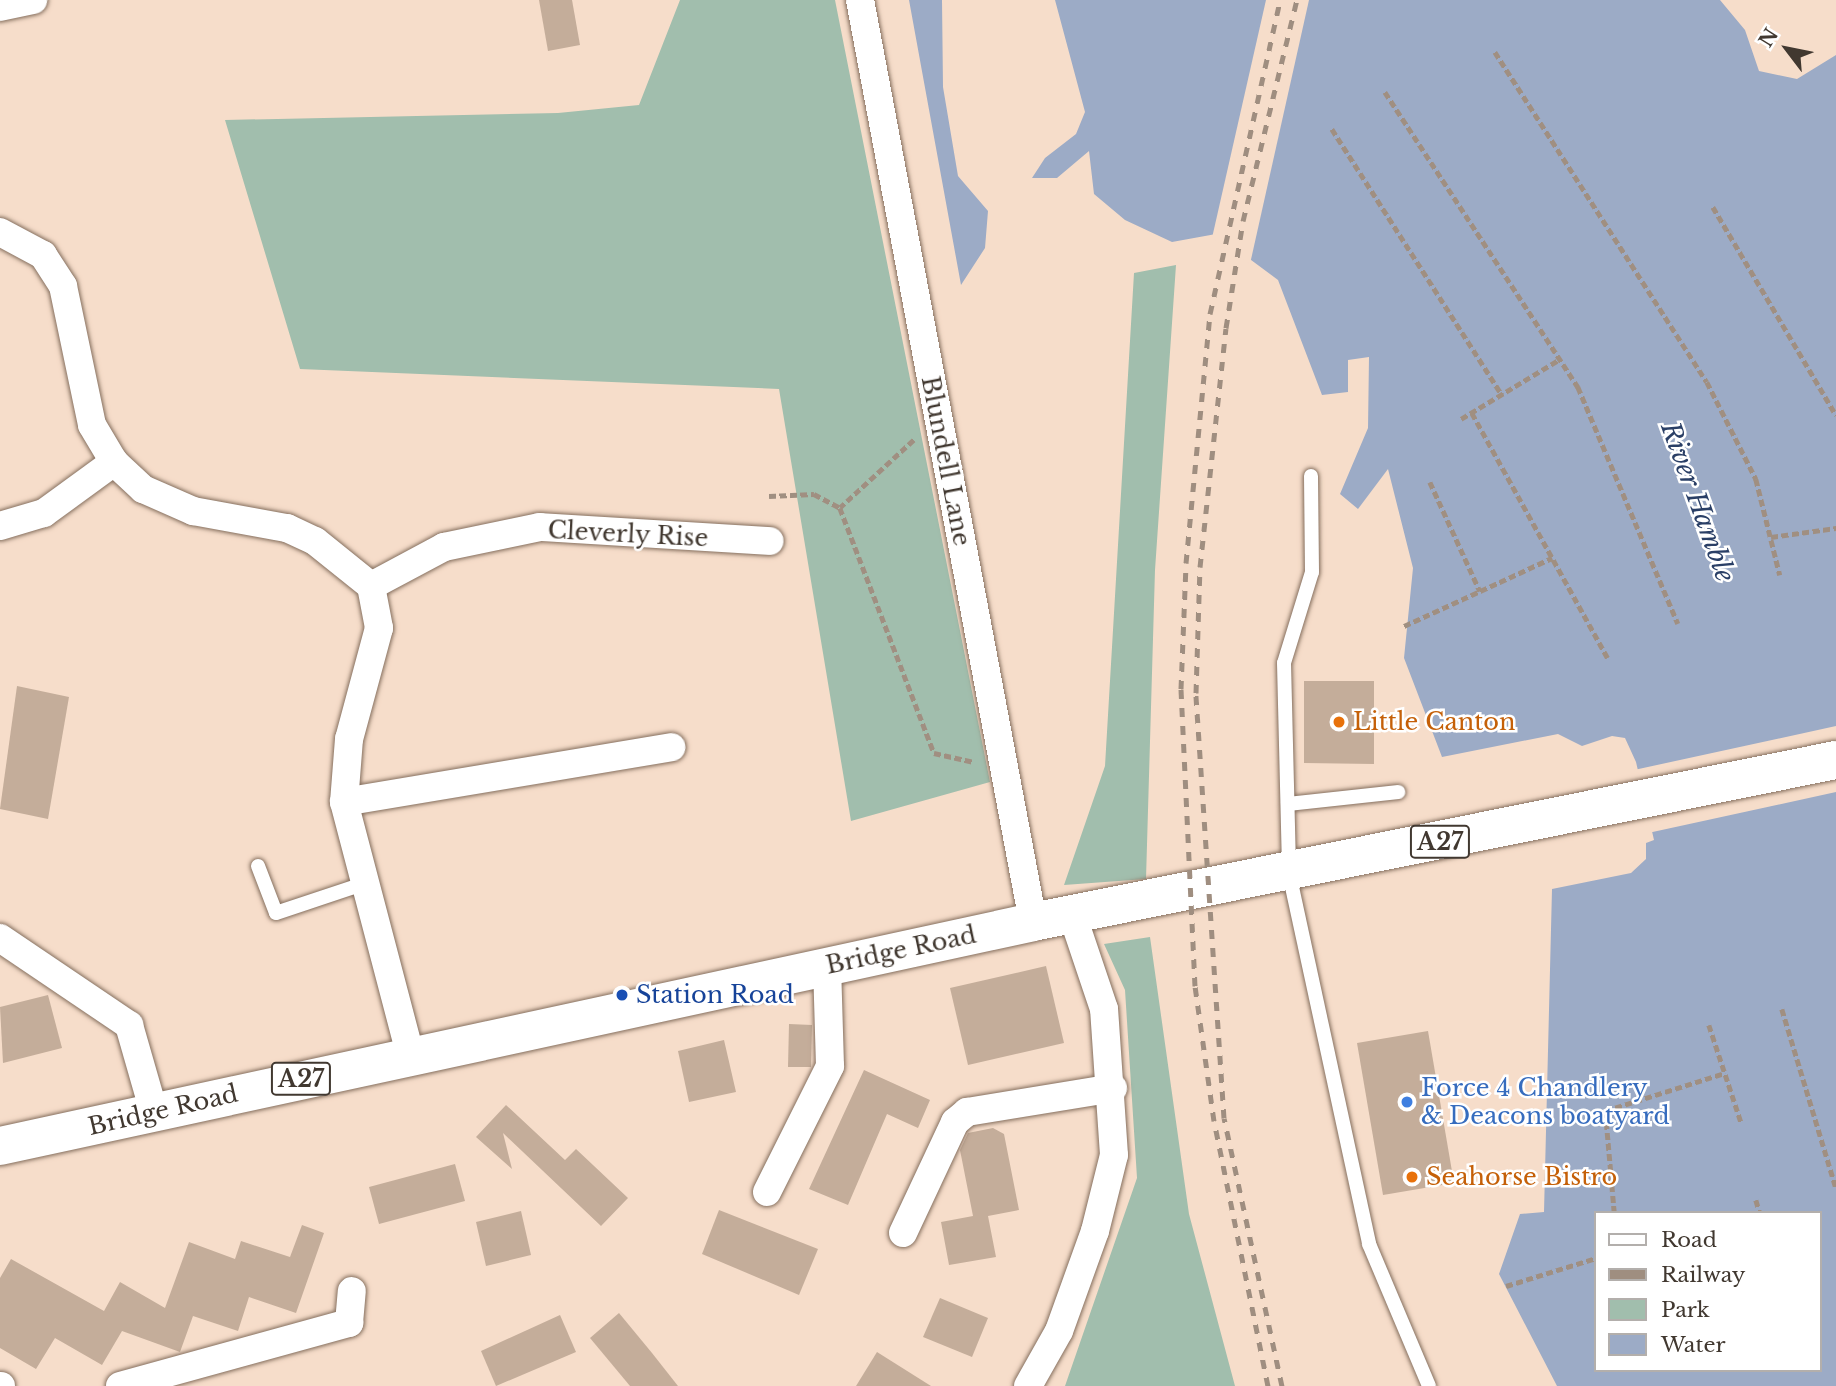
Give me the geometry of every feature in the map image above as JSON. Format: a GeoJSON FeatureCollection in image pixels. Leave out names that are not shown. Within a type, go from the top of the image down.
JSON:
{"type":"FeatureCollection","features":[{"type":"Feature","properties":{"kind":"main road","name":"Bridge Road"},"geometry":{"type":"LineString","coordinates":[[0,1146],[1033,922],[1289,873],[1836,760]]}},
{"type":"Feature","properties":{"kind":"street"},"geometry":{"type":"LineString","coordinates":[[0,7],[33,0]]}},
{"type":"Feature","properties":{"kind":"street","name":"Blundell Lane"},"geometry":{"type":"LineString","coordinates":[[860,0],[1033,922]]}},
{"type":"Feature","properties":{"kind":"street"},"geometry":{"type":"LineString","coordinates":[[0,232],[43,255],[63,286],[92,425],[114,462],[143,489],[193,511],[287,528],[315,541],[372,586],[379,628],[349,739],[344,802],[363,884],[410,1055]]}},
{"type":"Feature","properties":{"kind":"street"},"geometry":{"type":"LineString","coordinates":[[0,526],[44,513],[114,462]]}},
{"type":"Feature","properties":{"kind":"street","name":"Cleverly Rise"},"geometry":{"type":"LineString","coordinates":[[372,586],[444,547],[540,527],[770,541]]}},
{"type":"Feature","properties":{"kind":"street"},"geometry":{"type":"LineString","coordinates":[[344,802],[671,747]]}},
{"type":"Feature","properties":{"kind":"street"},"geometry":{"type":"LineString","coordinates":[[1027,1386],[1059,1331],[1095,1231],[1114,1155],[1113,1088],[1104,1009],[1072,914]]}},
{"type":"Feature","properties":{"kind":"street"},"geometry":{"type":"LineString","coordinates":[[0,937],[129,1025],[154,1112]]}},
{"type":"Feature","properties":{"kind":"street"},"geometry":{"type":"LineString","coordinates":[[764,1192],[830,1066],[827,966]]}},
{"type":"Feature","properties":{"kind":"street"},"geometry":{"type":"LineString","coordinates":[[903,1233],[956,1122],[967,1112],[1113,1088]]}},
{"type":"Feature","properties":{"kind":"street"},"geometry":{"type":"LineString","coordinates":[[120,1386],[349,1323],[352,1291]]}},
{"type":"Feature","properties":{"kind":"lane"},"geometry":{"type":"LineString","coordinates":[[1311,476],[1312,572],[1284,663],[1289,873],[1369,1244],[1429,1386]]}},
{"type":"Feature","properties":{"kind":"lane"},"geometry":{"type":"LineString","coordinates":[[1288,804],[1398,792]]}},
{"type":"Feature","properties":{"kind":"lane"},"geometry":{"type":"LineString","coordinates":[[258,866],[276,913],[363,884]]}},
{"type":"Feature","properties":{"kind":"path"},"geometry":{"type":"LineString","coordinates":[[1495,52],[1707,382],[1756,479],[1780,575]]}},
{"type":"Feature","properties":{"kind":"path"},"geometry":{"type":"LineString","coordinates":[[1385,92],[1578,387],[1678,624]]}},
{"type":"Feature","properties":{"kind":"path"},"geometry":{"type":"LineString","coordinates":[[1332,129],[1502,395]]}},
{"type":"Feature","properties":{"kind":"path"},"geometry":{"type":"LineString","coordinates":[[1713,207],[1836,415]]}},
{"type":"Feature","properties":{"kind":"path"},"geometry":{"type":"LineString","coordinates":[[1461,419],[1560,359]]}},
{"type":"Feature","properties":{"kind":"path"},"geometry":{"type":"LineString","coordinates":[[1472,413],[1608,658]]}},
{"type":"Feature","properties":{"kind":"path"},"geometry":{"type":"LineString","coordinates":[[840,508],[938,418]]}},
{"type":"Feature","properties":{"kind":"path"},"geometry":{"type":"LineString","coordinates":[[1430,482],[1480,591]]}},
{"type":"Feature","properties":{"kind":"path"},"geometry":{"type":"LineString","coordinates":[[769,496],[814,494],[840,508],[934,753],[1004,768]]}},
{"type":"Feature","properties":{"kind":"path"},"geometry":{"type":"LineString","coordinates":[[1771,537],[1836,528]]}},
{"type":"Feature","properties":{"kind":"path"},"geometry":{"type":"LineString","coordinates":[[1404,626],[1552,558]]}},
{"type":"Feature","properties":{"kind":"path"},"geometry":{"type":"LineString","coordinates":[[1783,1009],[1836,1188]]}},
{"type":"Feature","properties":{"kind":"path"},"geometry":{"type":"LineString","coordinates":[[1709,1025],[1741,1122]]}},
{"type":"Feature","properties":{"kind":"path"},"geometry":{"type":"LineString","coordinates":[[1614,1211],[1605,1111],[1725,1073]]}},
{"type":"Feature","properties":{"kind":"path"},"geometry":{"type":"LineString","coordinates":[[1756,1200],[1759,1211]]}},
{"type":"Feature","properties":{"kind":"path"},"geometry":{"type":"LineString","coordinates":[[1506,1286],[1594,1259]]}},
{"type":"Feature","properties":{"kind":"green space"},"geometry":{"type":"Polygon","coordinates":[[[680,0],[835,0],[990,782],[851,821],[779,389],[300,369],[225,120],[558,113],[639,105],[680,0]]]}},
{"type":"Feature","properties":{"kind":"green space"},"geometry":{"type":"Polygon","coordinates":[[[1176,265],[1155,570],[1146,879],[1064,885],[1105,766],[1134,273],[1176,265]]]}},
{"type":"Feature","properties":{"kind":"green space"},"geometry":{"type":"Polygon","coordinates":[[[1150,937],[1189,1214],[1235,1386],[1065,1386],[1137,1178],[1125,990],[1104,944],[1150,937]]]}},
{"type":"Feature","properties":{"kind":"water"},"geometry":{"type":"Polygon","coordinates":[[[909,0],[942,0],[943,87],[958,176],[988,211],[985,248],[961,285],[909,0]]]}},
{"type":"Feature","properties":{"kind":"water","name":"River Hamble"},"geometry":{"type":"Polygon","coordinates":[[[1055,0],[1720,0],[1745,30],[1759,71],[1797,79],[1836,55],[1836,1386],[1557,1386],[1499,1274],[1520,1214],[1544,1212],[1552,889],[1631,873],[1646,859],[1646,843],[1654,840],[1636,762],[1625,738],[1612,736],[1582,746],[1558,734],[1442,757],[1404,658],[1413,568],[1388,469],[1358,509],[1340,494],[1368,428],[1369,357],[1348,360],[1348,392],[1322,395],[1278,280],[1216,234],[1172,242],[1125,220],[1094,194],[1089,151],[1057,178],[1032,178],[1045,158],[1076,134],[1085,112],[1055,0]]]}},
{"type":"Feature","properties":{"kind":"pier"},"geometry":{"type":"Polygon","coordinates":[[[1266,0],[1309,0],[1250,264],[1212,238],[1266,0]]]}},
{"type":"Feature","properties":{"kind":"pier"},"geometry":{"type":"Polygon","coordinates":[[[1836,726],[1836,792],[1648,833],[1634,770],[1836,726]]]}},
{"type":"Feature","properties":{"kind":"building"},"geometry":{"type":"Polygon","coordinates":[[[539,0],[572,0],[580,45],[548,51],[539,0]]]}},
{"type":"Feature","properties":{"kind":"building","name":"Little Canton"},"geometry":{"type":"Polygon","coordinates":[[[1304,681],[1374,681],[1374,764],[1304,763],[1304,681]]]}},
{"type":"Feature","properties":{"kind":"building"},"geometry":{"type":"Polygon","coordinates":[[[17,686],[69,697],[48,819],[0,809],[17,686]]]}},
{"type":"Feature","properties":{"kind":"building"},"geometry":{"type":"Polygon","coordinates":[[[1046,966],[1064,1043],[968,1065],[950,988],[1046,966]]]}},
{"type":"Feature","properties":{"kind":"building"},"geometry":{"type":"Polygon","coordinates":[[[48,995],[62,1048],[3,1063],[0,1007],[48,995]]]}},
{"type":"Feature","properties":{"kind":"building"},"geometry":{"type":"Polygon","coordinates":[[[789,1024],[812,1025],[811,1067],[788,1067],[789,1024]]]}},
{"type":"Feature","properties":{"kind":"building"},"geometry":{"type":"Polygon","coordinates":[[[1428,1031],[1454,1183],[1383,1195],[1357,1043],[1428,1031]]]}},
{"type":"Feature","properties":{"kind":"building"},"geometry":{"type":"Polygon","coordinates":[[[724,1040],[736,1092],[689,1102],[678,1051],[724,1040]]]}},
{"type":"Feature","properties":{"kind":"building"},"geometry":{"type":"Polygon","coordinates":[[[864,1070],[930,1100],[918,1128],[887,1114],[848,1205],[809,1189],[864,1070]]]}},
{"type":"Feature","properties":{"kind":"building"},"geometry":{"type":"Polygon","coordinates":[[[506,1105],[565,1160],[576,1149],[628,1198],[601,1226],[503,1133],[512,1169],[476,1137],[506,1105]]]}},
{"type":"Feature","properties":{"kind":"building"},"geometry":{"type":"Polygon","coordinates":[[[993,1128],[1004,1134],[1019,1210],[988,1216],[996,1257],[949,1265],[941,1222],[973,1216],[960,1150],[968,1133],[993,1128]]]}},
{"type":"Feature","properties":{"kind":"building"},"geometry":{"type":"Polygon","coordinates":[[[455,1164],[465,1201],[379,1224],[369,1187],[455,1164]]]}},
{"type":"Feature","properties":{"kind":"building"},"geometry":{"type":"Polygon","coordinates":[[[719,1210],[818,1249],[799,1295],[702,1254],[719,1210]]]}},
{"type":"Feature","properties":{"kind":"building"},"geometry":{"type":"Polygon","coordinates":[[[521,1211],[531,1255],[486,1266],[476,1222],[521,1211]]]}},
{"type":"Feature","properties":{"kind":"building"},"geometry":{"type":"Polygon","coordinates":[[[302,1225],[324,1233],[296,1313],[249,1297],[238,1331],[193,1316],[180,1352],[122,1331],[102,1365],[55,1338],[36,1369],[0,1348],[0,1278],[11,1259],[104,1311],[120,1282],[165,1308],[189,1242],[235,1259],[241,1241],[290,1257],[302,1225]]]}},
{"type":"Feature","properties":{"kind":"building"},"geometry":{"type":"Polygon","coordinates":[[[940,1298],[988,1318],[972,1357],[923,1337],[940,1298]]]}},
{"type":"Feature","properties":{"kind":"building"},"geometry":{"type":"Polygon","coordinates":[[[619,1313],[678,1386],[630,1386],[590,1338],[619,1313]]]}},
{"type":"Feature","properties":{"kind":"building"},"geometry":{"type":"Polygon","coordinates":[[[560,1315],[576,1352],[496,1386],[481,1351],[560,1315]]]}},
{"type":"Feature","properties":{"kind":"building"},"geometry":{"type":"Polygon","coordinates":[[[877,1352],[931,1386],[856,1386],[877,1352]]]}},
{"type":"Feature","properties":{"kind":"railway"},"geometry":{"type":"LineString","coordinates":[[1268,1386],[1214,1121],[1195,986],[1181,689],[1186,563],[1210,314],[1280,0]]}},
{"type":"Feature","properties":{"kind":"railway"},"geometry":{"type":"LineString","coordinates":[[1282,1386],[1224,1118],[1196,693],[1200,567],[1226,328],[1243,221],[1297,0]]}},
{"type":"Feature","properties":{"kind":"place","name":"Little Canton"},"geometry":{"type":"Point","coordinates":[1339,722]}},
{"type":"Feature","properties":{"kind":"place","name":"Station Road"},"geometry":{"type":"Point","coordinates":[622,995]}},
{"type":"Feature","properties":{"kind":"place","name":"Force 4 Chandlery & Deacons boatyard"},"geometry":{"type":"Point","coordinates":[1407,1102]}},
{"type":"Feature","properties":{"kind":"place","name":"Seahorse Bistro"},"geometry":{"type":"Point","coordinates":[1412,1177]}}]}
